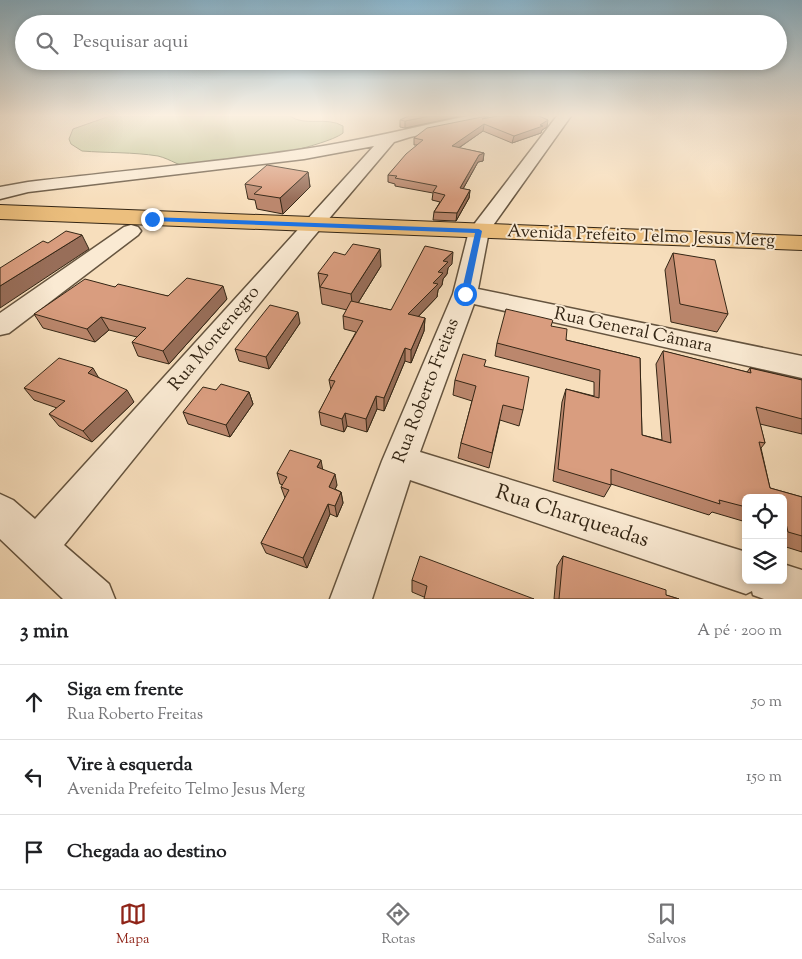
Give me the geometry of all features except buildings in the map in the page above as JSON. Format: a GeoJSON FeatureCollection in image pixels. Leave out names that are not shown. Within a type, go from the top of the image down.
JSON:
{"type":"FeatureCollection","features":[{"type":"Feature","properties":{"kind":"main road","name":"Avenida Prefeito Telmo Jesus Merg"},"geometry":{"type":"LineString","coordinates":[[0,212],[308,230],[477,236],[802,243]]}},
{"type":"Feature","properties":{"kind":"main road","name":"Avenida Prefeito Telmo Jesus Merg"},"geometry":{"type":"LineString","coordinates":[[0,226],[131,231],[308,230]]}},
{"type":"Feature","properties":{"kind":"main road","name":"Avenida Prefeito Telmo Jesus Merg"},"geometry":{"type":"LineString","coordinates":[[477,236],[802,256]]}},
{"type":"Feature","properties":{"kind":"street"},"geometry":{"type":"LineString","coordinates":[[0,193],[28,187],[295,155],[355,144]]}},
{"type":"Feature","properties":{"kind":"street","name":"Rua Montenegro"},"geometry":{"type":"LineString","coordinates":[[37,547],[308,230],[387,144]]}},
{"type":"Feature","properties":{"kind":"street","name":"Rua Roberto Freitas"},"geometry":{"type":"LineString","coordinates":[[351,599],[398,461],[465,294],[477,236],[544,144]]}},
{"type":"Feature","properties":{"kind":"street"},"geometry":{"type":"LineString","coordinates":[[0,326],[131,231]]}},
{"type":"Feature","properties":{"kind":"street","name":"Rua General Câmara"},"geometry":{"type":"LineString","coordinates":[[465,294],[802,367]]}},
{"type":"Feature","properties":{"kind":"street","name":"Rua Charqueadas"},"geometry":{"type":"LineString","coordinates":[[398,461],[742,572]]}},
{"type":"Feature","properties":{"kind":"street"},"geometry":{"type":"LineString","coordinates":[[0,513],[94,599]]}},
{"type":"Feature","properties":{"kind":"street"},"geometry":{"type":"LineString","coordinates":[[780,584],[802,591]]}},
{"type":"Feature","properties":{"kind":"green space"},"geometry":{"type":"Polygon","coordinates":[[[71,144],[316,144],[272,156],[225,165],[194,168],[185,167],[158,156],[82,151],[71,144]]]}},
{"type":"Feature","properties":{"kind":"route"},"geometry":{"type":"LineString","coordinates":[[152,219],[479,231],[465,294]]}}]}
